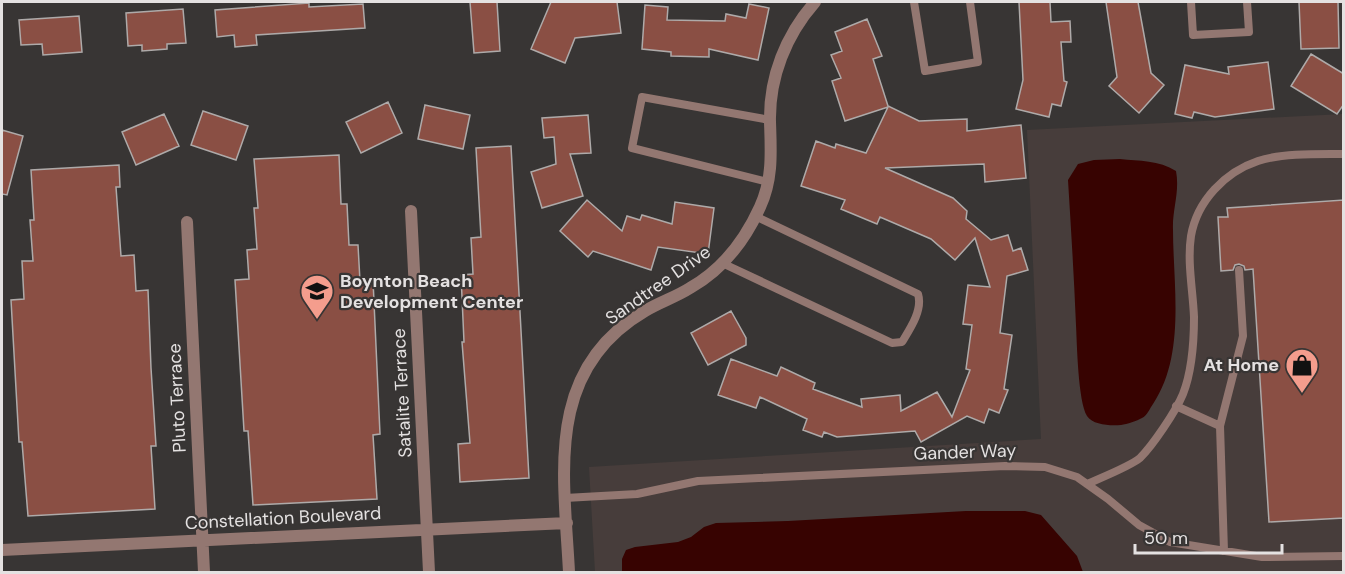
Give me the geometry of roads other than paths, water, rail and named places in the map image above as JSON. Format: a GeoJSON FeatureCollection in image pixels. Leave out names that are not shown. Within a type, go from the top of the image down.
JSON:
{"type":"FeatureCollection","features":[{"type":"Feature","properties":{"kind":"street","name":"Sandtree Drive"},"geometry":{"type":"LineString","coordinates":[[569,573],[564,444],[572,401],[594,358],[622,327],[644,311],[691,288],[714,272],[749,230],[768,182],[772,154],[770,120],[772,91],[778,64],[788,39],[803,15],[815,2]]}},
{"type":"Feature","properties":{"kind":"street","name":"Satalite Terrace"},"geometry":{"type":"LineString","coordinates":[[411,211],[429,573]]}},
{"type":"Feature","properties":{"kind":"street","name":"Pluto Terrace"},"geometry":{"type":"LineString","coordinates":[[187,222],[204,573]]}},
{"type":"Feature","properties":{"kind":"street","name":"Constellation Boulevard"},"geometry":{"type":"LineString","coordinates":[[2,550],[567,523]]}},
{"type":"Feature","properties":{"kind":"lane"},"geometry":{"type":"LineString","coordinates":[[914,2],[925,71],[978,62],[970,2]]}},
{"type":"Feature","properties":{"kind":"lane"},"geometry":{"type":"LineString","coordinates":[[1191,2],[1192,35],[1249,32],[1247,2]]}},
{"type":"Feature","properties":{"kind":"lane"},"geometry":{"type":"LineString","coordinates":[[768,182],[632,148],[642,97],[770,120]]}},
{"type":"Feature","properties":{"kind":"lane"},"geometry":{"type":"LineString","coordinates":[[1087,484],[1138,459],[1159,434],[1183,394],[1192,353],[1194,318],[1190,266],[1191,236],[1198,215],[1209,194],[1232,173],[1258,161],[1294,155],[1344,154]]}},
{"type":"Feature","properties":{"kind":"lane"},"geometry":{"type":"LineString","coordinates":[[722,263],[892,343],[902,342],[915,320],[920,297],[918,294],[755,216]]}},
{"type":"Feature","properties":{"kind":"lane"},"geometry":{"type":"LineString","coordinates":[[1224,551],[1220,426],[1243,336],[1239,270]]}},
{"type":"Feature","properties":{"kind":"lane"},"geometry":{"type":"LineString","coordinates":[[1176,406],[1220,426]]}},
{"type":"Feature","properties":{"kind":"lane","name":"Gander Way"},"geometry":{"type":"LineString","coordinates":[[566,498],[637,494],[698,481],[1005,466],[1045,467],[1077,477],[1139,525],[1170,542],[1262,557],[1344,556]]}},
{"type":"Feature","properties":{"kind":"place","name":"Boynton Beach Development Center"},"geometry":{"type":"Point","coordinates":[317,320]}},
{"type":"Feature","properties":{"kind":"place","name":"At Home"},"geometry":{"type":"Point","coordinates":[1302,394]}}]}
